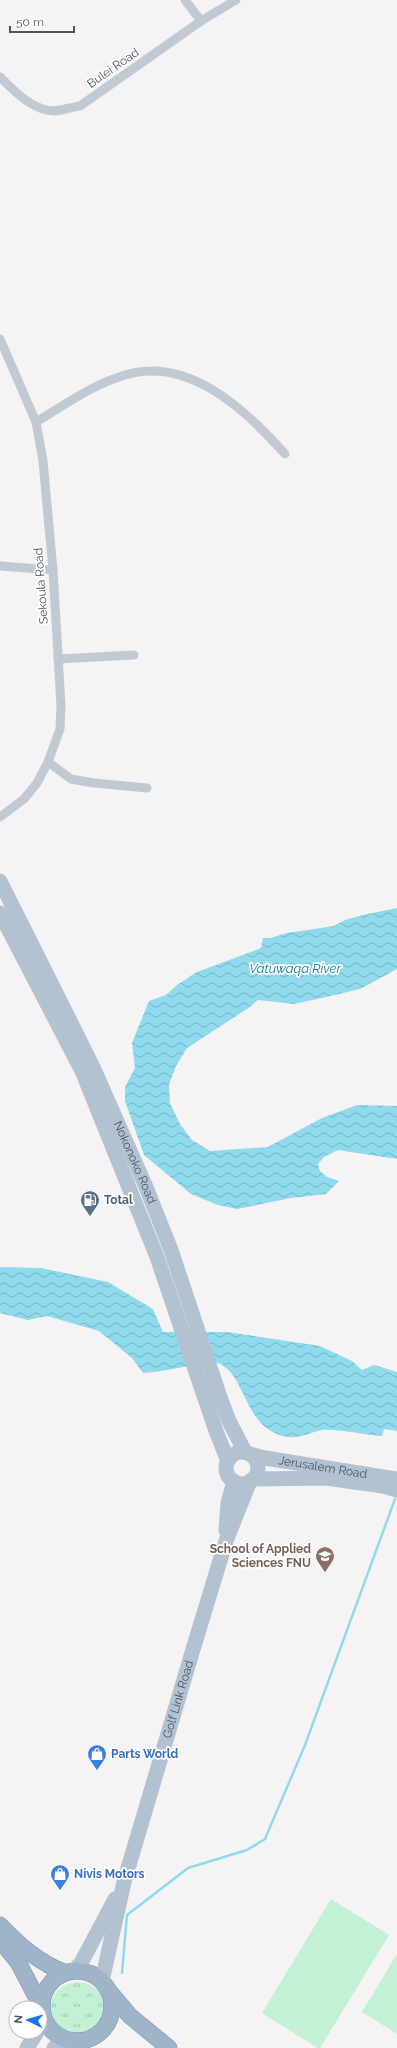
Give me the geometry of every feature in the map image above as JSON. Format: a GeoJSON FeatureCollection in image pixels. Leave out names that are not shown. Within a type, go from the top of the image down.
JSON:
{"type":"FeatureCollection","features":[{"type":"Feature","properties":{"kind":"highway"},"geometry":{"type":"LineString","coordinates":[[0,1924],[33,1956],[50,1967],[70,1972],[84,1972],[93,1975],[104,1985],[130,2016],[169,2048]]}},
{"type":"Feature","properties":{"kind":"highway"},"geometry":{"type":"LineString","coordinates":[[0,1940],[18,1962],[33,2000]]}},
{"type":"Feature","properties":{"kind":"highway"},"geometry":{"type":"LineString","coordinates":[[43,2000],[43,1995],[48,1985],[56,1978],[70,1972]]}},
{"type":"Feature","properties":{"kind":"highway"},"geometry":{"type":"LineString","coordinates":[[48,2027],[69,2044],[89,2039],[103,2030],[109,2020],[112,2010],[111,1999],[104,1985]]}},
{"type":"Feature","properties":{"kind":"main road","name":"Nokonoko Road"},"geometry":{"type":"LineString","coordinates":[[0,882],[93,1067],[104,1108],[157,1257],[190,1330],[205,1372],[229,1421],[247,1453]]}},
{"type":"Feature","properties":{"kind":"main road","name":"Nokonoko Road"},"geometry":{"type":"LineString","coordinates":[[0,913],[82,1071],[104,1108]]}},
{"type":"Feature","properties":{"kind":"main road","name":"Nokonoko Road"},"geometry":{"type":"LineString","coordinates":[[205,1372],[216,1431],[228,1461]]}},
{"type":"Feature","properties":{"kind":"main road"},"geometry":{"type":"LineString","coordinates":[[247,1453],[256,1460],[256,1474],[252,1480],[242,1484],[234,1481],[226,1470],[228,1461],[235,1454],[247,1453]]}},
{"type":"Feature","properties":{"kind":"main road","name":"Jerusalem Road"},"geometry":{"type":"LineString","coordinates":[[247,1453],[265,1458],[397,1479]]}},
{"type":"Feature","properties":{"kind":"main road","name":"Jerusalem Road"},"geometry":{"type":"LineString","coordinates":[[252,1480],[326,1478],[383,1486],[397,1490]]}},
{"type":"Feature","properties":{"kind":"main road","name":"Golf Link Road"},"geometry":{"type":"LineString","coordinates":[[104,1985],[124,1882],[226,1541],[252,1480]]}},
{"type":"Feature","properties":{"kind":"main road","name":"Golf Link Road"},"geometry":{"type":"LineString","coordinates":[[226,1541],[228,1503],[234,1481]]}},
{"type":"Feature","properties":{"kind":"main road","name":"Golf Link Road"},"geometry":{"type":"LineString","coordinates":[[70,1972],[81,1964],[124,1882]]}},
{"type":"Feature","properties":{"kind":"street"},"geometry":{"type":"LineString","coordinates":[[185,0],[201,21]]}},
{"type":"Feature","properties":{"kind":"street","name":"Bulei Road"},"geometry":{"type":"LineString","coordinates":[[0,78],[23,98],[44,110],[56,111],[80,106],[201,21],[236,0]]}},
{"type":"Feature","properties":{"kind":"street","name":"Sekoula Road"},"geometry":{"type":"LineString","coordinates":[[0,339],[36,422],[43,461],[53,570],[60,729],[48,762],[37,783],[24,799],[0,817]]}},
{"type":"Feature","properties":{"kind":"street"},"geometry":{"type":"LineString","coordinates":[[36,422],[82,394],[120,376],[145,372],[160,372],[181,375],[200,382],[260,426],[285,454]]}},
{"type":"Feature","properties":{"kind":"street"},"geometry":{"type":"LineString","coordinates":[[0,566],[53,570]]}},
{"type":"Feature","properties":{"kind":"street"},"geometry":{"type":"LineString","coordinates":[[58,659],[134,655]]}},
{"type":"Feature","properties":{"kind":"street"},"geometry":{"type":"LineString","coordinates":[[48,762],[71,779],[94,784],[147,788]]}},
{"type":"Feature","properties":{"kind":"green space"},"geometry":{"type":"Polygon","coordinates":[[[331,1899],[389,1935],[320,2048],[318,2048],[262,2013],[331,1899]]]}},
{"type":"Feature","properties":{"kind":"green space"},"geometry":{"type":"Polygon","coordinates":[[[397,1954],[397,2034],[362,2012],[397,1954]]]}},
{"type":"Feature","properties":{"kind":"green space"},"geometry":{"type":"Polygon","coordinates":[[[78,1982],[89,1984],[98,1990],[104,1999],[106,2010],[104,2021],[98,2030],[89,2036],[78,2038],[67,2036],[58,2030],[52,2021],[50,2010],[52,1999],[58,1990],[67,1984],[78,1982]]]}},
{"type":"Feature","properties":{"kind":"water","name":"Vatuwaqa River"},"geometry":{"type":"Polygon","coordinates":[[[397,908],[397,969],[360,989],[322,998],[294,1004],[258,1000],[250,1007],[187,1048],[176,1066],[169,1085],[170,1103],[180,1124],[192,1140],[210,1151],[268,1147],[322,1118],[357,1105],[397,1106],[397,1159],[338,1150],[324,1157],[318,1164],[320,1171],[327,1177],[339,1181],[326,1194],[291,1198],[237,1209],[218,1205],[191,1194],[144,1155],[125,1101],[125,1087],[135,1068],[132,1043],[149,1001],[166,995],[177,985],[197,972],[261,948],[263,938],[334,926],[345,920],[397,908]]]}},
{"type":"Feature","properties":{"kind":"water"},"geometry":{"type":"Polygon","coordinates":[[[0,1267],[41,1268],[108,1282],[153,1309],[163,1332],[227,1332],[320,1346],[352,1361],[362,1370],[374,1365],[397,1372],[397,1431],[384,1429],[382,1436],[322,1430],[298,1437],[283,1436],[269,1430],[258,1420],[237,1382],[230,1372],[221,1364],[206,1361],[188,1366],[143,1373],[132,1358],[99,1331],[47,1316],[28,1320],[0,1313],[0,1267]]]}},
{"type":"Feature","properties":{"kind":"waterway"},"geometry":{"type":"LineString","coordinates":[[122,1973],[127,1915],[188,1868],[247,1850],[265,1839],[305,1745],[395,1499]]}},
{"type":"Feature","properties":{"kind":"place","name":"Total"},"geometry":{"type":"Point","coordinates":[90,1217]}},
{"type":"Feature","properties":{"kind":"place","name":"School of Applied Sciences FNU"},"geometry":{"type":"Point","coordinates":[325,1573]}},
{"type":"Feature","properties":{"kind":"place","name":"Parts World"},"geometry":{"type":"Point","coordinates":[97,1771]}},
{"type":"Feature","properties":{"kind":"place","name":"Nivis Motors"},"geometry":{"type":"Point","coordinates":[60,1891]}}]}
